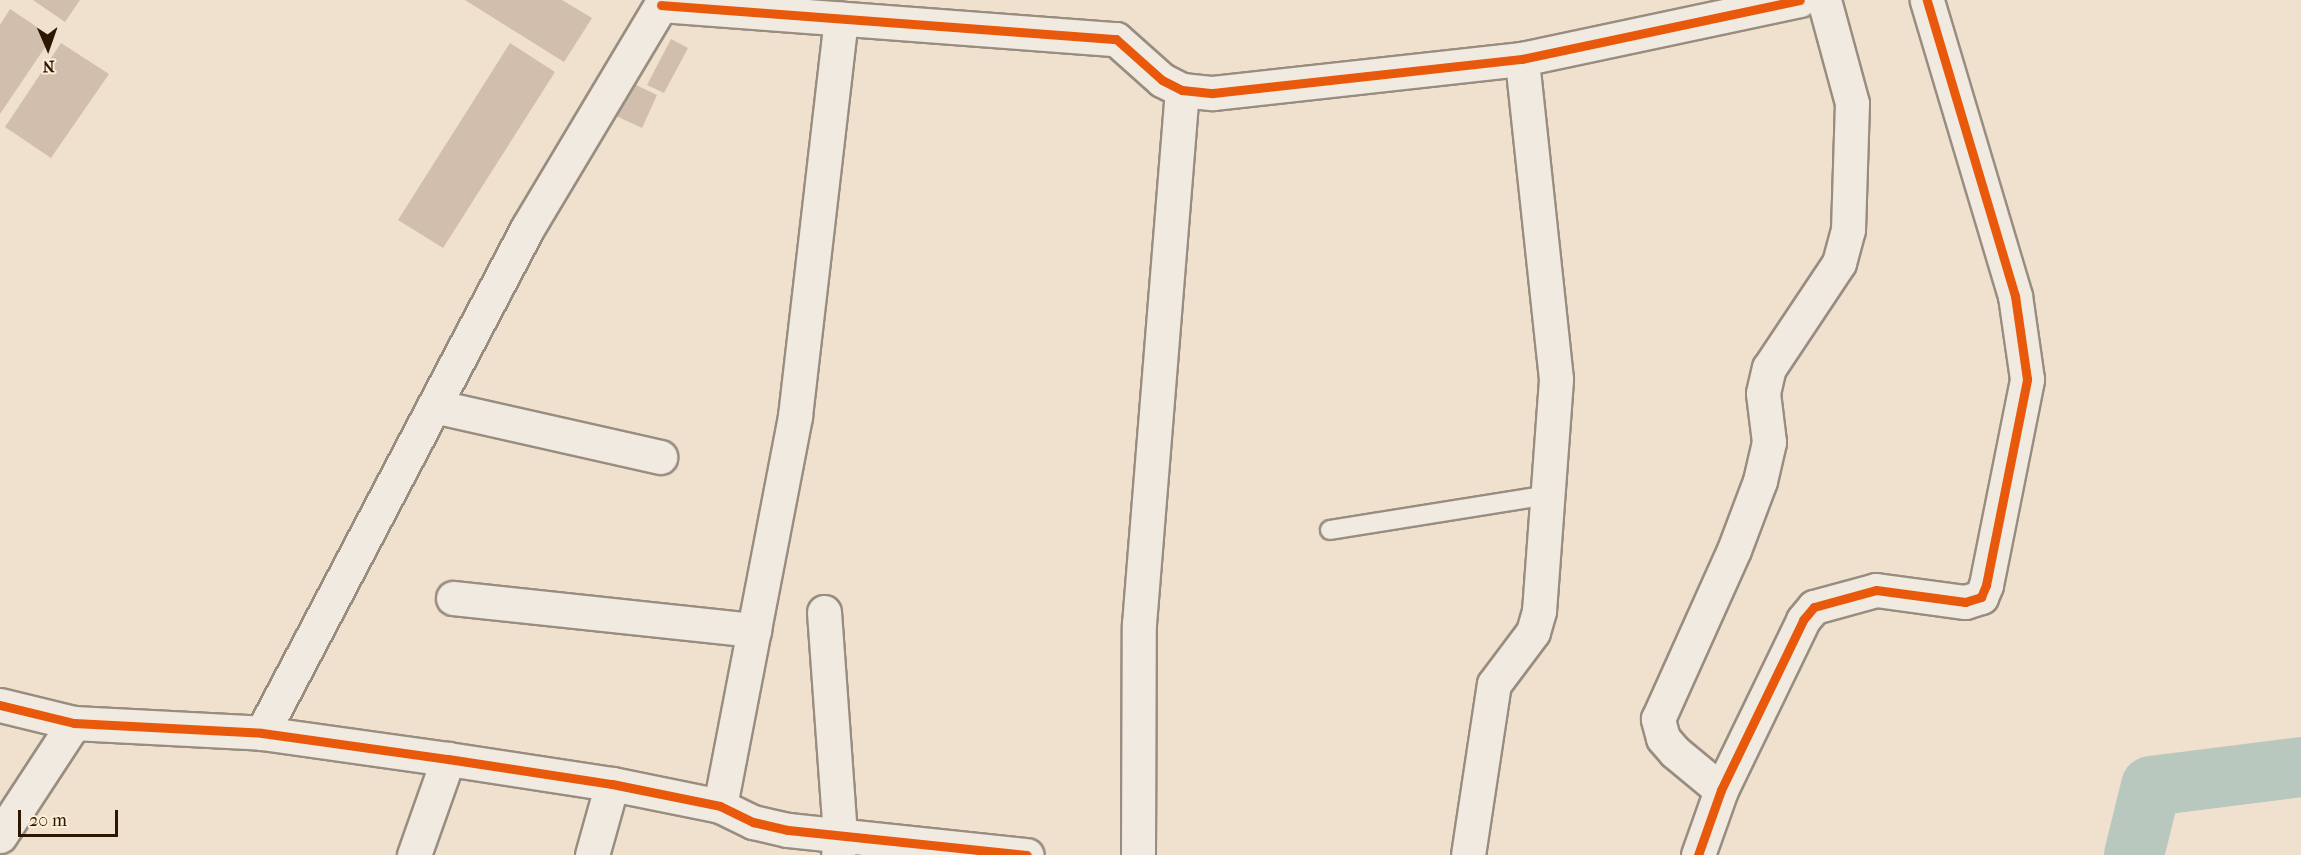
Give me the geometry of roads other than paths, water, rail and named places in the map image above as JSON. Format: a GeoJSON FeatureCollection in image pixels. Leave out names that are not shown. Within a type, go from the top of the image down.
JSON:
{"type":"FeatureCollection","features":[{"type":"Feature","properties":{"kind":"street"},"geometry":{"type":"LineString","coordinates":[[262,733],[528,227],[662,2],[841,19],[1116,39],[1162,80],[1182,90],[1213,93],[1522,58],[1800,0]]}},
{"type":"Feature","properties":{"kind":"street"},"geometry":{"type":"LineString","coordinates":[[1721,790],[1675,752],[1663,738],[1658,718],[1734,550],[1760,481],[1768,442],[1763,393],[1769,368],[1839,263],[1848,230],[1852,103],[1824,0]]}},
{"type":"Feature","properties":{"kind":"street"},"geometry":{"type":"LineString","coordinates":[[1698,855],[1721,790],[1803,620],[1814,607],[1876,590],[1965,602],[1981,597],[1986,585],[2027,379],[2009,274],[1979,186],[1927,0]]}},
{"type":"Feature","properties":{"kind":"street"},"geometry":{"type":"LineString","coordinates":[[720,806],[795,416],[841,19]]}},
{"type":"Feature","properties":{"kind":"street"},"geometry":{"type":"LineString","coordinates":[[1468,855],[1494,684],[1533,632],[1539,611],[1556,380],[1522,58]]}},
{"type":"Feature","properties":{"kind":"street"},"geometry":{"type":"LineString","coordinates":[[1138,855],[1139,624],[1182,90]]}},
{"type":"Feature","properties":{"kind":"street"},"geometry":{"type":"LineString","coordinates":[[434,406],[660,457]]}},
{"type":"Feature","properties":{"kind":"street"},"geometry":{"type":"LineString","coordinates":[[453,598],[754,630]]}},
{"type":"Feature","properties":{"kind":"street"},"geometry":{"type":"LineString","coordinates":[[824,612],[839,846]]}},
{"type":"Feature","properties":{"kind":"street"},"geometry":{"type":"LineString","coordinates":[[0,705],[74,723],[262,733],[612,784],[720,806],[753,822],[839,846],[1027,855]]}},
{"type":"Feature","properties":{"kind":"street"},"geometry":{"type":"LineString","coordinates":[[0,836],[74,723]]}},
{"type":"Feature","properties":{"kind":"street"},"geometry":{"type":"LineString","coordinates":[[414,855],[448,759]]}},
{"type":"Feature","properties":{"kind":"street"},"geometry":{"type":"LineString","coordinates":[[592,855],[612,784]]}},
{"type":"Feature","properties":{"kind":"lane"},"geometry":{"type":"LineString","coordinates":[[1329,530],[1548,495]]}},
{"type":"Feature","properties":{"kind":"waterway"},"geometry":{"type":"LineString","coordinates":[[2134,855],[2151,786],[2301,767]]}}]}
